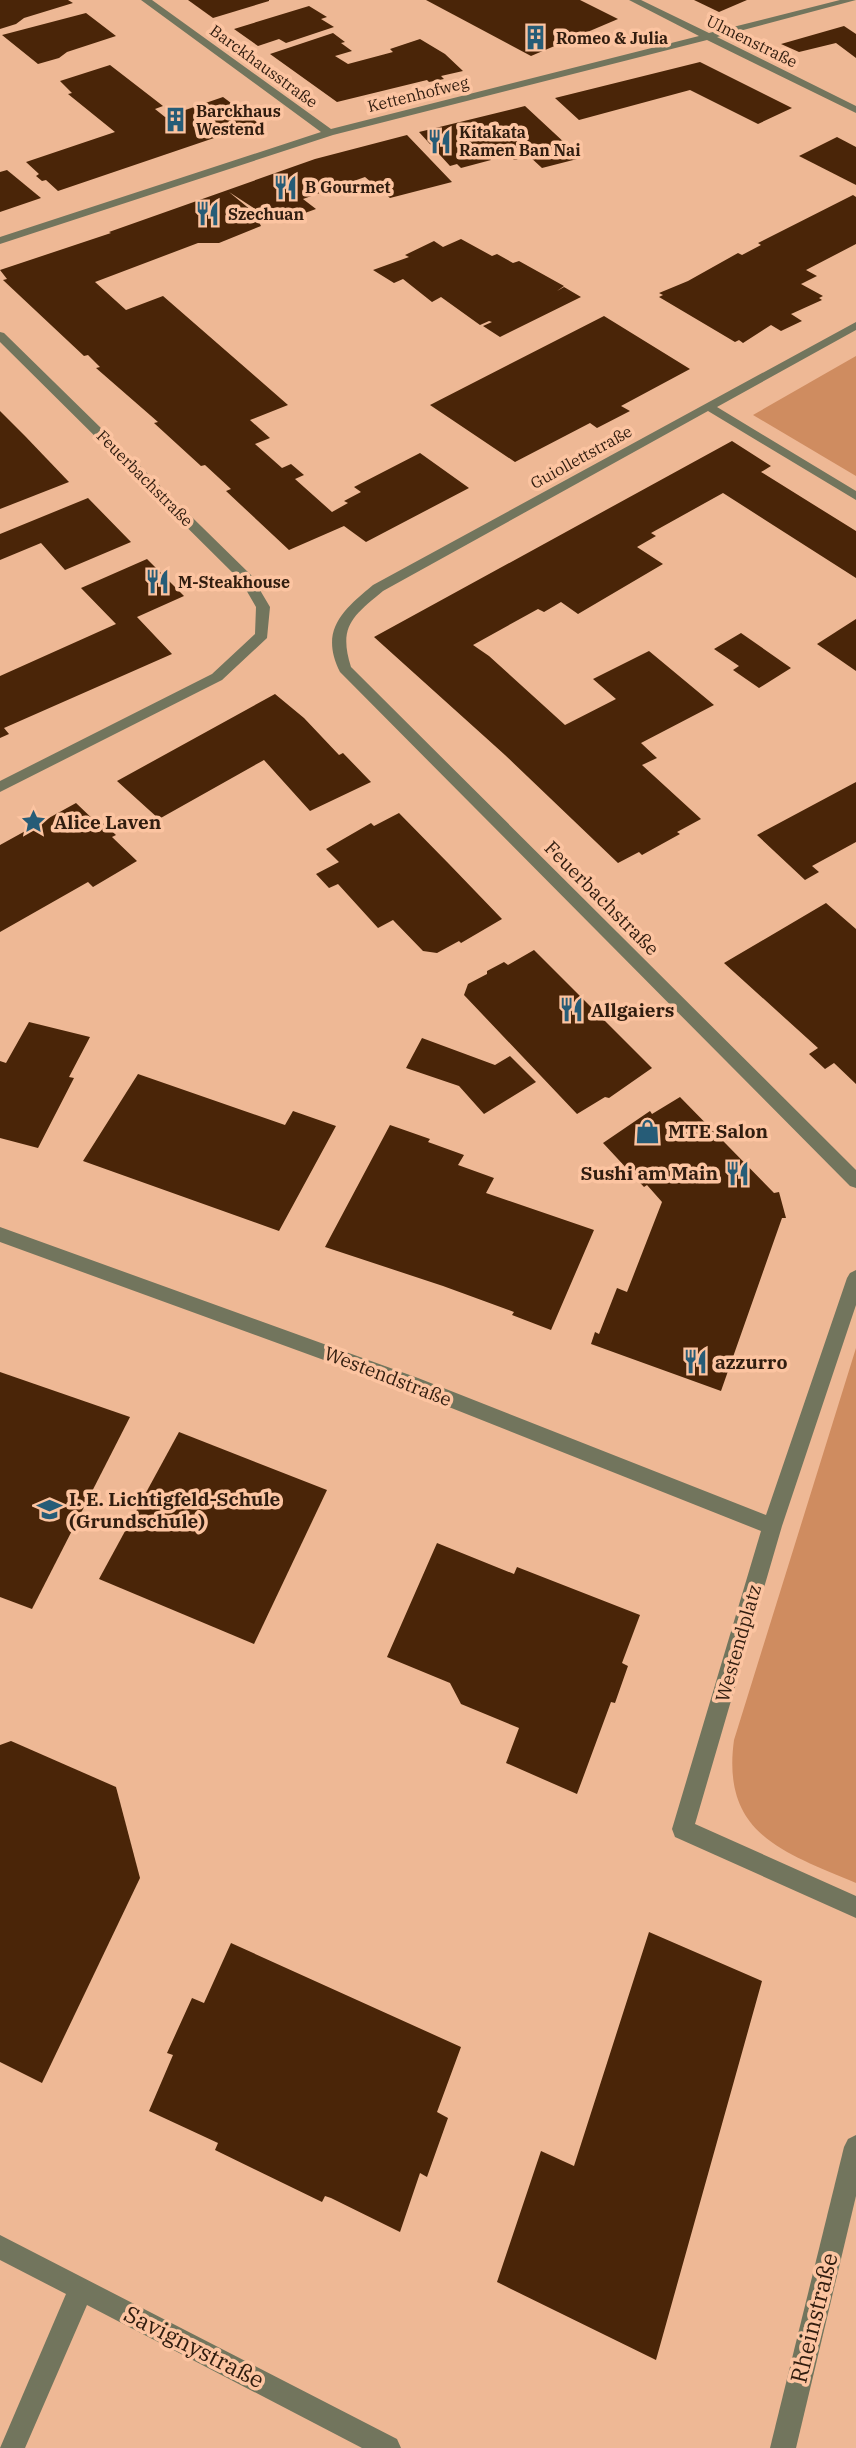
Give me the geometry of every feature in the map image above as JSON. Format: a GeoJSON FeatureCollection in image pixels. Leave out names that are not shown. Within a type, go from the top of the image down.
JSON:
{"type":"FeatureCollection","features":[{"type":"Feature","properties":{"kind":"street","name":"Barckhausstraße"},"geometry":{"type":"LineString","coordinates":[[145,0],[329,133]]}},
{"type":"Feature","properties":{"kind":"street","name":"Ulmenstraße"},"geometry":{"type":"LineString","coordinates":[[635,0],[856,110]]}},
{"type":"Feature","properties":{"kind":"street","name":"Kettenhofweg"},"geometry":{"type":"LineString","coordinates":[[0,241],[329,133],[851,0]]}},
{"type":"Feature","properties":{"kind":"street","name":"Guiollettstraße"},"geometry":{"type":"LineString","coordinates":[[337,635],[348,613],[378,588],[856,326]]}},
{"type":"Feature","properties":{"kind":"street","name":"Feuerbachstraße"},"geometry":{"type":"LineString","coordinates":[[0,335],[246,578],[263,607],[262,635],[217,677],[0,787]]}},
{"type":"Feature","properties":{"kind":"street"},"geometry":{"type":"LineString","coordinates":[[709,407],[856,496]]}},
{"type":"Feature","properties":{"kind":"street","name":"Feuerbachstraße"},"geometry":{"type":"LineString","coordinates":[[337,635],[337,648],[345,668],[856,1181]]}},
{"type":"Feature","properties":{"kind":"street","name":"Westendstraße"},"geometry":{"type":"LineString","coordinates":[[0,1234],[411,1384],[772,1526]]}},
{"type":"Feature","properties":{"kind":"street","name":"Westendplatz"},"geometry":{"type":"LineString","coordinates":[[856,1278],[772,1526],[683,1829],[856,1907]]}},
{"type":"Feature","properties":{"kind":"street","name":"Rheinstraße"},"geometry":{"type":"LineString","coordinates":[[783,2448],[856,2147]]}},
{"type":"Feature","properties":{"kind":"street","name":"Savignystraße"},"geometry":{"type":"LineString","coordinates":[[0,2247],[388,2448]]}},
{"type":"Feature","properties":{"kind":"street"},"geometry":{"type":"LineString","coordinates":[[12,2448],[81,2288]]}},
{"type":"Feature","properties":{"kind":"shaded area"},"geometry":{"type":"Polygon","coordinates":[[[856,356],[856,476],[753,415],[856,356]]]}},
{"type":"Feature","properties":{"kind":"shaded area"},"geometry":{"type":"Polygon","coordinates":[[[856,1348],[856,1883],[805,1861],[763,1836],[748,1819],[737,1798],[733,1772],[734,1740],[856,1348]]]}},
{"type":"Feature","properties":{"kind":"building"},"geometry":{"type":"Polygon","coordinates":[[[0,0],[68,0],[73,3],[24,18],[16,24],[0,29],[0,0]]]}},
{"type":"Feature","properties":{"kind":"building"},"geometry":{"type":"Polygon","coordinates":[[[188,0],[269,0],[269,1],[213,18],[188,0]]]}},
{"type":"Feature","properties":{"kind":"building","name":"Romeo & Julia"},"geometry":{"type":"Polygon","coordinates":[[[426,0],[580,0],[618,19],[531,56],[426,0]]]}},
{"type":"Feature","properties":{"kind":"building"},"geometry":{"type":"Polygon","coordinates":[[[694,0],[747,0],[719,12],[694,0]]]}},
{"type":"Feature","properties":{"kind":"building"},"geometry":{"type":"Polygon","coordinates":[[[309,6],[327,17],[321,19],[334,27],[286,43],[279,39],[258,46],[234,29],[309,6]]]}},
{"type":"Feature","properties":{"kind":"building"},"geometry":{"type":"Polygon","coordinates":[[[86,13],[116,36],[38,64],[2,35],[86,13]]]}},
{"type":"Feature","properties":{"kind":"building"},"geometry":{"type":"Polygon","coordinates":[[[844,26],[856,34],[856,58],[836,43],[799,52],[781,44],[844,26]]]}},
{"type":"Feature","properties":{"kind":"building"},"geometry":{"type":"Polygon","coordinates":[[[333,33],[352,51],[335,56],[348,64],[393,52],[390,49],[420,39],[445,54],[463,71],[441,76],[444,79],[429,82],[427,80],[337,102],[270,54],[333,33]]]}},
{"type":"Feature","properties":{"kind":"building"},"geometry":{"type":"Polygon","coordinates":[[[700,62],[792,108],[758,124],[690,90],[579,120],[555,98],[700,62]]]}},
{"type":"Feature","properties":{"kind":"building","name":"Barckhaus Westend"},"geometry":{"type":"Polygon","coordinates":[[[110,65],[163,106],[155,109],[165,117],[223,97],[258,123],[58,191],[46,180],[42,181],[36,176],[39,174],[26,162],[115,132],[68,94],[72,93],[60,81],[110,65]]]}},
{"type":"Feature","properties":{"kind":"building"},"geometry":{"type":"Polygon","coordinates":[[[525,106],[581,158],[542,168],[529,156],[514,160],[506,152],[488,156],[491,160],[461,168],[457,164],[450,166],[419,132],[525,106]]]}},
{"type":"Feature","properties":{"kind":"building"},"geometry":{"type":"Polygon","coordinates":[[[407,135],[452,182],[390,198],[365,177],[303,199],[316,209],[277,223],[229,192],[263,220],[259,222],[261,226],[219,243],[198,243],[95,282],[126,310],[163,296],[288,405],[250,420],[270,438],[255,444],[282,468],[291,464],[304,475],[295,479],[332,512],[348,503],[344,501],[361,492],[354,487],[420,453],[469,488],[366,542],[344,526],[289,550],[226,491],[231,489],[154,423],[158,422],[96,368],[100,367],[88,355],[84,356],[3,280],[7,279],[0,270],[315,159],[407,135]]]}},
{"type":"Feature","properties":{"kind":"building"},"geometry":{"type":"Polygon","coordinates":[[[837,137],[856,147],[856,185],[799,156],[837,137]]]}},
{"type":"Feature","properties":{"kind":"building"},"geometry":{"type":"Polygon","coordinates":[[[7,170],[41,198],[0,212],[0,172],[7,170]]]}},
{"type":"Feature","properties":{"kind":"building"},"geometry":{"type":"Polygon","coordinates":[[[853,195],[856,197],[856,244],[806,270],[817,276],[801,284],[823,296],[819,298],[822,300],[791,314],[802,321],[781,331],[771,325],[743,343],[739,340],[735,342],[659,297],[663,295],[659,293],[688,281],[738,253],[742,255],[761,245],[758,243],[853,195]]]}},
{"type":"Feature","properties":{"kind":"building"},"geometry":{"type":"Polygon","coordinates":[[[461,239],[492,256],[497,254],[513,263],[519,261],[564,286],[557,291],[564,287],[581,297],[500,337],[483,326],[492,322],[480,325],[441,297],[432,302],[403,279],[394,283],[373,270],[409,257],[405,255],[434,241],[443,247],[461,239]]]}},
{"type":"Feature","properties":{"kind":"building"},"geometry":{"type":"Polygon","coordinates":[[[604,316],[690,369],[621,406],[630,411],[597,428],[590,423],[515,462],[430,405],[604,316]]]}},
{"type":"Feature","properties":{"kind":"building"},"geometry":{"type":"Polygon","coordinates":[[[0,411],[25,436],[69,482],[0,509],[0,411]]]}},
{"type":"Feature","properties":{"kind":"building"},"geometry":{"type":"Polygon","coordinates":[[[732,441],[771,466],[761,472],[856,531],[856,578],[723,493],[651,533],[656,536],[637,547],[663,564],[578,614],[561,602],[544,612],[538,609],[473,645],[489,656],[565,725],[616,699],[593,679],[649,651],[714,705],[641,743],[657,758],[642,765],[701,819],[642,855],[639,852],[618,863],[505,755],[374,637],[732,441]]]}},
{"type":"Feature","properties":{"kind":"building"},"geometry":{"type":"Polygon","coordinates":[[[88,498],[131,542],[65,570],[41,543],[0,560],[0,534],[88,498]]]}},
{"type":"Feature","properties":{"kind":"building"},"geometry":{"type":"Polygon","coordinates":[[[147,559],[184,596],[137,617],[172,654],[4,728],[9,734],[0,738],[0,676],[116,624],[81,588],[147,559]]]}},
{"type":"Feature","properties":{"kind":"building"},"geometry":{"type":"Polygon","coordinates":[[[856,619],[856,671],[817,644],[856,619]]]}},
{"type":"Feature","properties":{"kind":"building"},"geometry":{"type":"Polygon","coordinates":[[[741,633],[791,668],[759,688],[733,670],[739,666],[714,649],[741,633]]]}},
{"type":"Feature","properties":{"kind":"building"},"geometry":{"type":"Polygon","coordinates":[[[275,694],[304,718],[339,755],[343,753],[371,782],[310,811],[264,760],[159,819],[117,781],[275,694]]]}},
{"type":"Feature","properties":{"kind":"building"},"geometry":{"type":"Polygon","coordinates":[[[856,782],[856,842],[812,866],[819,872],[805,880],[757,835],[856,782]]]}},
{"type":"Feature","properties":{"kind":"building"},"geometry":{"type":"Polygon","coordinates":[[[76,803],[98,824],[102,822],[116,835],[112,837],[137,861],[93,887],[88,882],[0,932],[0,845],[76,803]]]}},
{"type":"Feature","properties":{"kind":"building"},"geometry":{"type":"Polygon","coordinates":[[[399,813],[502,919],[461,943],[459,941],[437,953],[423,951],[393,920],[378,928],[338,884],[329,888],[316,874],[339,862],[326,849],[371,823],[374,826],[399,813]]]}},
{"type":"Feature","properties":{"kind":"building"},"geometry":{"type":"Polygon","coordinates":[[[826,903],[856,929],[856,1084],[834,1063],[825,1069],[809,1054],[818,1048],[724,963],[826,903]]]}},
{"type":"Feature","properties":{"kind":"building"},"geometry":{"type":"Polygon","coordinates":[[[534,950],[652,1068],[609,1098],[605,1097],[577,1114],[464,995],[468,984],[487,974],[487,971],[504,962],[508,965],[534,950]]]}},
{"type":"Feature","properties":{"kind":"building"},"geometry":{"type":"Polygon","coordinates":[[[29,1022],[90,1037],[69,1077],[74,1078],[38,1148],[0,1138],[0,1061],[6,1063],[29,1022]]]}},
{"type":"Feature","properties":{"kind":"building"},"geometry":{"type":"Polygon","coordinates":[[[422,1038],[495,1065],[510,1056],[536,1082],[484,1114],[459,1086],[406,1068],[422,1038]]]}},
{"type":"Feature","properties":{"kind":"building"},"geometry":{"type":"Polygon","coordinates":[[[138,1074],[285,1125],[293,1111],[336,1126],[279,1231],[83,1161],[138,1074]]]}},
{"type":"Feature","properties":{"kind":"building"},"geometry":{"type":"Polygon","coordinates":[[[680,1097],[774,1193],[779,1192],[786,1218],[782,1218],[721,1391],[591,1344],[595,1332],[599,1334],[617,1288],[627,1292],[662,1202],[647,1185],[644,1187],[603,1143],[650,1111],[652,1114],[680,1097]]]}},
{"type":"Feature","properties":{"kind":"building"},"geometry":{"type":"Polygon","coordinates":[[[390,1125],[464,1155],[458,1165],[494,1178],[486,1193],[594,1230],[551,1330],[512,1315],[514,1312],[325,1247],[390,1125]]]}},
{"type":"Feature","properties":{"kind":"building"},"geometry":{"type":"Polygon","coordinates":[[[0,1372],[130,1417],[32,1609],[0,1597],[0,1372]]]}},
{"type":"Feature","properties":{"kind":"building"},"geometry":{"type":"Polygon","coordinates":[[[179,1432],[327,1490],[254,1644],[99,1579],[179,1432]]]}},
{"type":"Feature","properties":{"kind":"building"},"geometry":{"type":"Polygon","coordinates":[[[437,1543],[514,1574],[517,1567],[640,1615],[622,1663],[628,1666],[615,1703],[611,1702],[577,1794],[506,1763],[519,1728],[461,1704],[450,1683],[387,1657],[437,1543]]]}},
{"type":"Feature","properties":{"kind":"building"},"geometry":{"type":"Polygon","coordinates":[[[11,1741],[116,1787],[140,1878],[42,2083],[0,2062],[0,1745],[11,1741]]]}},
{"type":"Feature","properties":{"kind":"building"},"geometry":{"type":"Polygon","coordinates":[[[649,1932],[762,1981],[656,2360],[497,2282],[541,2151],[574,2166],[649,1932]]]}},
{"type":"Feature","properties":{"kind":"building"},"geometry":{"type":"Polygon","coordinates":[[[231,1943],[461,2047],[437,2112],[448,2118],[427,2177],[420,2173],[400,2232],[331,2198],[325,2196],[322,2202],[215,2150],[218,2143],[149,2111],[173,2055],[167,2053],[192,1998],[204,2003],[231,1943]]]}},
{"type":"Feature","properties":{"kind":"place","name":"Romeo & Julia"},"geometry":{"type":"Point","coordinates":[536,38]}},
{"type":"Feature","properties":{"kind":"place","name":"Barckhaus Westend"},"geometry":{"type":"Point","coordinates":[176,120]}},
{"type":"Feature","properties":{"kind":"place","name":"Kitakata Ramen Ban Nai"},"geometry":{"type":"Point","coordinates":[439,141]}},
{"type":"Feature","properties":{"kind":"place","name":"B Gourmet"},"geometry":{"type":"Point","coordinates":[285,187]}},
{"type":"Feature","properties":{"kind":"place","name":"Szechuan"},"geometry":{"type":"Point","coordinates":[208,214]}},
{"type":"Feature","properties":{"kind":"place","name":"M-Steakhouse"},"geometry":{"type":"Point","coordinates":[158,582]}},
{"type":"Feature","properties":{"kind":"place","name":"Alice Laven"},"geometry":{"type":"Point","coordinates":[34,822]}},
{"type":"Feature","properties":{"kind":"place","name":"Allgaiers"},"geometry":{"type":"Point","coordinates":[571,1010]}},
{"type":"Feature","properties":{"kind":"place","name":"MTE Salon"},"geometry":{"type":"Point","coordinates":[648,1131]}},
{"type":"Feature","properties":{"kind":"place","name":"Sushi am Main"},"geometry":{"type":"Point","coordinates":[738,1173]}},
{"type":"Feature","properties":{"kind":"place","name":"azzurro"},"geometry":{"type":"Point","coordinates":[695,1362]}},
{"type":"Feature","properties":{"kind":"place","name":"I. E. Lichtigfeld-Schule (Grundschule)"},"geometry":{"type":"Point","coordinates":[49,1510]}}]}
